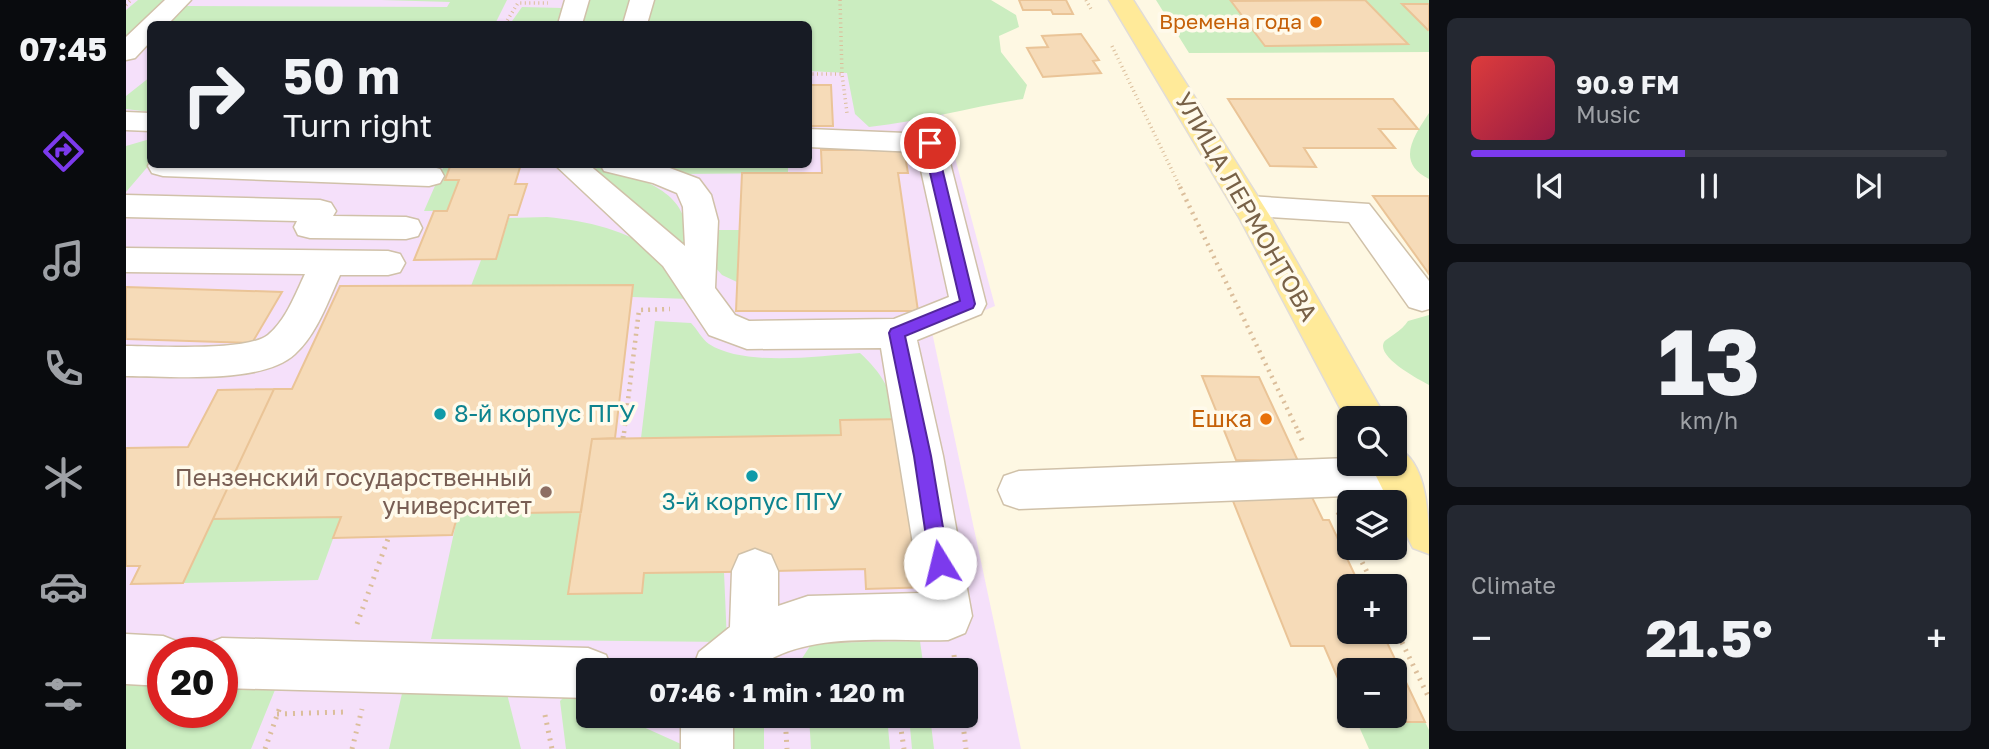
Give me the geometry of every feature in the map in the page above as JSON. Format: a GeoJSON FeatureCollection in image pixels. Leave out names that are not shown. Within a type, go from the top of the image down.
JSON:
{"type":"FeatureCollection","features":[{"type":"Feature","properties":{"kind":"main road","name":"УЛИЦА ЛЕРМОНТОВА"},"geometry":{"type":"LineString","coordinates":[[1121,0],[1249,207],[1359,406]]}},
{"type":"Feature","properties":{"kind":"main road"},"geometry":{"type":"LineString","coordinates":[[1398,476],[1429,533]]}},
{"type":"Feature","properties":{"kind":"lane"},"geometry":{"type":"LineString","coordinates":[[157,21],[179,0]]}},
{"type":"Feature","properties":{"kind":"lane"},"geometry":{"type":"LineString","coordinates":[[636,21],[642,0]]}},
{"type":"Feature","properties":{"kind":"lane"},"geometry":{"type":"LineString","coordinates":[[126,52],[147,31]]}},
{"type":"Feature","properties":{"kind":"lane"},"geometry":{"type":"LineString","coordinates":[[126,121],[147,122]]}},
{"type":"Feature","properties":{"kind":"lane"},"geometry":{"type":"LineString","coordinates":[[574,168],[675,257],[722,325],[747,335],[897,333],[968,304],[930,143],[812,138]]}},
{"type":"Feature","properties":{"kind":"lane"},"geometry":{"type":"LineString","coordinates":[[253,168],[429,176]]}},
{"type":"Feature","properties":{"kind":"lane"},"geometry":{"type":"LineString","coordinates":[[629,168],[685,184],[694,193],[702,246],[697,292]]}},
{"type":"Feature","properties":{"kind":"lane"},"geometry":{"type":"LineString","coordinates":[[291,261],[343,170]]}},
{"type":"Feature","properties":{"kind":"lane"},"geometry":{"type":"LineString","coordinates":[[126,206],[405,228]]}},
{"type":"Feature","properties":{"kind":"lane"},"geometry":{"type":"LineString","coordinates":[[1249,207],[1357,212],[1422,298]]}},
{"type":"Feature","properties":{"kind":"lane"},"geometry":{"type":"LineString","coordinates":[[126,260],[388,263]]}},
{"type":"Feature","properties":{"kind":"lane"},"geometry":{"type":"LineString","coordinates":[[126,361],[233,359],[279,348],[292,332],[329,262]]}},
{"type":"Feature","properties":{"kind":"lane"},"geometry":{"type":"LineString","coordinates":[[731,658],[754,639],[808,620],[948,616],[922,456],[897,333]]}},
{"type":"Feature","properties":{"kind":"lane"},"geometry":{"type":"LineString","coordinates":[[1020,490],[1337,474]]}},
{"type":"Feature","properties":{"kind":"lane"},"geometry":{"type":"LineString","coordinates":[[754,571],[754,639]]}},
{"type":"Feature","properties":{"kind":"lane"},"geometry":{"type":"LineString","coordinates":[[126,659],[147,660]]}},
{"type":"Feature","properties":{"kind":"lane"},"geometry":{"type":"LineString","coordinates":[[238,663],[576,673]]}},
{"type":"Feature","properties":{"kind":"lane"},"geometry":{"type":"LineString","coordinates":[[707,728],[707,749]]}},
{"type":"Feature","properties":{"kind":"path"},"geometry":{"type":"LineString","coordinates":[[126,5],[131,0]]}},
{"type":"Feature","properties":{"kind":"path"},"geometry":{"type":"LineString","coordinates":[[839,0],[842,74],[851,140]]}},
{"type":"Feature","properties":{"kind":"path"},"geometry":{"type":"LineString","coordinates":[[1086,0],[1098,23]]}},
{"type":"Feature","properties":{"kind":"path"},"geometry":{"type":"LineString","coordinates":[[507,21],[519,2],[575,9]]}},
{"type":"Feature","properties":{"kind":"path"},"geometry":{"type":"LineString","coordinates":[[1111,45],[1337,511]]}},
{"type":"Feature","properties":{"kind":"path"},"geometry":{"type":"LineString","coordinates":[[812,74],[842,74]]}},
{"type":"Feature","properties":{"kind":"path"},"geometry":{"type":"LineString","coordinates":[[624,438],[639,310],[651,309]]}},
{"type":"Feature","properties":{"kind":"path"},"geometry":{"type":"LineString","coordinates":[[374,575],[388,536]]}},
{"type":"Feature","properties":{"kind":"path"},"geometry":{"type":"LineString","coordinates":[[1403,644],[1429,698]]}},
{"type":"Feature","properties":{"kind":"path"},"geometry":{"type":"LineString","coordinates":[[277,713],[361,712]]}},
{"type":"Feature","properties":{"kind":"path"},"geometry":{"type":"LineString","coordinates":[[786,728],[787,749]]}},
{"type":"Feature","properties":{"kind":"path"},"geometry":{"type":"LineString","coordinates":[[900,728],[904,749]]}},
{"type":"Feature","properties":{"kind":"path"},"geometry":{"type":"LineString","coordinates":[[963,728],[966,749]]}},
{"type":"Feature","properties":{"kind":"shaded area","name":"Пензенский государственный университет"},"geometry":{"type":"Polygon","coordinates":[[[126,0],[857,0],[940,102],[995,306],[932,332],[1021,749],[126,749],[126,0]]]}},
{"type":"Feature","properties":{"kind":"green space"},"geometry":{"type":"Polygon","coordinates":[[[138,0],[163,0],[126,39],[126,10],[138,0]]]}},
{"type":"Feature","properties":{"kind":"green space"},"geometry":{"type":"Polygon","coordinates":[[[381,0],[507,0],[496,21],[171,21],[185,6],[447,7],[450,2],[381,0]]]}},
{"type":"Feature","properties":{"kind":"green space"},"geometry":{"type":"Polygon","coordinates":[[[589,0],[632,0],[628,21],[581,21],[589,0]]]}},
{"type":"Feature","properties":{"kind":"green space"},"geometry":{"type":"Polygon","coordinates":[[[650,0],[991,0],[1016,15],[1019,27],[999,36],[1001,52],[1027,85],[1023,99],[869,127],[855,114],[847,73],[812,71],[812,21],[645,21],[650,0]]]}},
{"type":"Feature","properties":{"kind":"green space"},"geometry":{"type":"Polygon","coordinates":[[[1156,0],[1429,0],[1429,52],[1189,53],[1156,0]]]}},
{"type":"Feature","properties":{"kind":"green space"},"geometry":{"type":"Polygon","coordinates":[[[522,7],[562,8],[558,21],[512,21],[522,7]]]}},
{"type":"Feature","properties":{"kind":"green space"},"geometry":{"type":"Polygon","coordinates":[[[147,79],[147,112],[126,109],[126,96],[147,79]]]}},
{"type":"Feature","properties":{"kind":"green space"},"geometry":{"type":"Polygon","coordinates":[[[1429,113],[1429,179],[1419,172],[1410,157],[1413,140],[1429,113]]]}},
{"type":"Feature","properties":{"kind":"green space"},"geometry":{"type":"Polygon","coordinates":[[[147,140],[147,168],[126,192],[126,146],[147,140]]]}},
{"type":"Feature","properties":{"kind":"green space"},"geometry":{"type":"Polygon","coordinates":[[[443,168],[453,168],[459,180],[447,211],[424,211],[443,168]]]}},
{"type":"Feature","properties":{"kind":"green space"},"geometry":{"type":"Polygon","coordinates":[[[596,168],[609,168],[661,190],[673,200],[681,212],[685,226],[684,244],[678,246],[594,172],[596,168]]]}},
{"type":"Feature","properties":{"kind":"green space"},"geometry":{"type":"Polygon","coordinates":[[[656,168],[788,168],[788,173],[679,174],[656,168]]]}},
{"type":"Feature","properties":{"kind":"green space"},"geometry":{"type":"Polygon","coordinates":[[[547,217],[593,224],[637,240],[667,262],[689,299],[632,297],[633,285],[471,286],[481,260],[496,259],[509,218],[547,217]]]}},
{"type":"Feature","properties":{"kind":"green space"},"geometry":{"type":"Polygon","coordinates":[[[718,230],[739,230],[737,282],[722,275],[714,266],[718,230]]]}},
{"type":"Feature","properties":{"kind":"green space"},"geometry":{"type":"Polygon","coordinates":[[[1429,315],[1429,385],[1399,367],[1383,348],[1384,342],[1408,321],[1429,315]]]}},
{"type":"Feature","properties":{"kind":"green space"},"geometry":{"type":"Polygon","coordinates":[[[655,321],[691,323],[709,344],[742,356],[803,358],[860,353],[885,383],[898,419],[840,420],[841,435],[641,438],[655,321]]]}},
{"type":"Feature","properties":{"kind":"green space"},"geometry":{"type":"Polygon","coordinates":[[[581,512],[569,594],[641,593],[644,573],[724,572],[727,642],[431,639],[458,514],[581,512]]]}},
{"type":"Feature","properties":{"kind":"green space"},"geometry":{"type":"Polygon","coordinates":[[[341,517],[318,580],[183,583],[213,519],[341,517]]]}},
{"type":"Feature","properties":{"kind":"green space"},"geometry":{"type":"Polygon","coordinates":[[[920,641],[922,658],[802,658],[812,643],[920,641]]]}},
{"type":"Feature","properties":{"kind":"green space"},"geometry":{"type":"Polygon","coordinates":[[[126,675],[147,676],[147,728],[238,728],[238,679],[279,680],[251,749],[126,749],[126,675]]]}},
{"type":"Feature","properties":{"kind":"green space"},"geometry":{"type":"Polygon","coordinates":[[[404,685],[505,686],[521,749],[389,749],[404,685]]]}},
{"type":"Feature","properties":{"kind":"green space"},"geometry":{"type":"Polygon","coordinates":[[[568,693],[576,697],[576,728],[646,728],[692,749],[566,749],[560,701],[568,693]]]}},
{"type":"Feature","properties":{"kind":"green space"},"geometry":{"type":"Polygon","coordinates":[[[1407,722],[1425,722],[1429,730],[1429,749],[1369,749],[1360,728],[1407,728],[1407,722]]]}},
{"type":"Feature","properties":{"kind":"green space"},"geometry":{"type":"Polygon","coordinates":[[[734,728],[764,728],[764,749],[721,749],[722,742],[734,728]]]}},
{"type":"Feature","properties":{"kind":"green space"},"geometry":{"type":"Polygon","coordinates":[[[810,728],[888,728],[890,749],[811,749],[810,728]]]}},
{"type":"Feature","properties":{"kind":"green space"},"geometry":{"type":"Polygon","coordinates":[[[910,728],[931,728],[934,749],[912,749],[910,728]]]}},
{"type":"Feature","properties":{"kind":"building"},"geometry":{"type":"Polygon","coordinates":[[[1019,0],[1066,0],[1073,14],[1053,14],[1051,10],[1023,10],[1019,0]]]}},
{"type":"Feature","properties":{"kind":"building"},"geometry":{"type":"Polygon","coordinates":[[[1365,0],[1408,44],[1265,46],[1231,1],[1365,0]]]}},
{"type":"Feature","properties":{"kind":"building"},"geometry":{"type":"Polygon","coordinates":[[[1402,4],[1429,4],[1429,29],[1428,30],[1402,4]]]}},
{"type":"Feature","properties":{"kind":"building"},"geometry":{"type":"Polygon","coordinates":[[[1081,34],[1099,60],[1093,61],[1101,73],[1043,77],[1027,48],[1048,47],[1042,36],[1081,34]]]}},
{"type":"Feature","properties":{"kind":"building"},"geometry":{"type":"Polygon","coordinates":[[[812,85],[831,85],[833,126],[812,126],[812,85]]]}},
{"type":"Feature","properties":{"kind":"building"},"geometry":{"type":"Polygon","coordinates":[[[1228,99],[1393,99],[1418,129],[1379,129],[1395,148],[1304,148],[1316,167],[1270,166],[1228,99]]]}},
{"type":"Feature","properties":{"kind":"building"},"geometry":{"type":"Polygon","coordinates":[[[821,150],[904,150],[908,173],[898,173],[918,311],[736,311],[742,173],[822,173],[821,150]]]}},
{"type":"Feature","properties":{"kind":"building"},"geometry":{"type":"Polygon","coordinates":[[[450,168],[520,168],[515,184],[527,184],[517,215],[509,215],[496,259],[414,260],[434,211],[447,211],[459,180],[445,180],[450,168]]]}},
{"type":"Feature","properties":{"kind":"building"},"geometry":{"type":"Polygon","coordinates":[[[1373,196],[1429,196],[1429,274],[1373,196]]]}},
{"type":"Feature","properties":{"kind":"building","name":"8-й корпус ПГУ"},"geometry":{"type":"Polygon","coordinates":[[[633,285],[615,438],[592,439],[581,512],[458,514],[452,535],[333,538],[341,517],[213,519],[274,389],[292,389],[340,286],[633,285]]]}},
{"type":"Feature","properties":{"kind":"building"},"geometry":{"type":"Polygon","coordinates":[[[126,287],[282,292],[252,343],[126,339],[126,287]]]}},
{"type":"Feature","properties":{"kind":"building"},"geometry":{"type":"Polygon","coordinates":[[[1202,376],[1259,377],[1298,461],[1236,460],[1202,376]]]}},
{"type":"Feature","properties":{"kind":"building"},"geometry":{"type":"Polygon","coordinates":[[[274,389],[183,583],[131,584],[140,566],[126,566],[126,448],[188,447],[218,390],[274,389]]]}},
{"type":"Feature","properties":{"kind":"building","name":"3-й корпус ПГУ"},"geometry":{"type":"Polygon","coordinates":[[[908,419],[933,587],[866,589],[865,569],[644,573],[642,593],[568,594],[592,439],[841,435],[840,420],[908,419]]]}},
{"type":"Feature","properties":{"kind":"building"},"geometry":{"type":"Polygon","coordinates":[[[1229,491],[1309,491],[1323,520],[1329,520],[1337,537],[1337,560],[1348,560],[1354,574],[1337,574],[1337,644],[1388,644],[1394,658],[1337,658],[1337,676],[1324,646],[1291,646],[1229,491]]]}},
{"type":"Feature","properties":{"kind":"building"},"geometry":{"type":"Polygon","coordinates":[[[1407,684],[1425,722],[1407,722],[1407,684]]]}},
{"type":"Feature","properties":{"kind":"place","name":"Времена года"},"geometry":{"type":"Point","coordinates":[1316,22]}},
{"type":"Feature","properties":{"kind":"place","name":"8-й корпус ПГУ"},"geometry":{"type":"Point","coordinates":[440,414]}},
{"type":"Feature","properties":{"kind":"place","name":"Ешка"},"geometry":{"type":"Point","coordinates":[1266,419]}},
{"type":"Feature","properties":{"kind":"place","name":"3-й корпус ПГУ"},"geometry":{"type":"Point","coordinates":[752,476]}},
{"type":"Feature","properties":{"kind":"place","name":"Пензенский государственный университет"},"geometry":{"type":"Point","coordinates":[546,492]}},
{"type":"Feature","properties":{"kind":"route"},"geometry":{"type":"LineString","coordinates":[[930,143],[968,304],[897,333],[940,563]]}}]}
